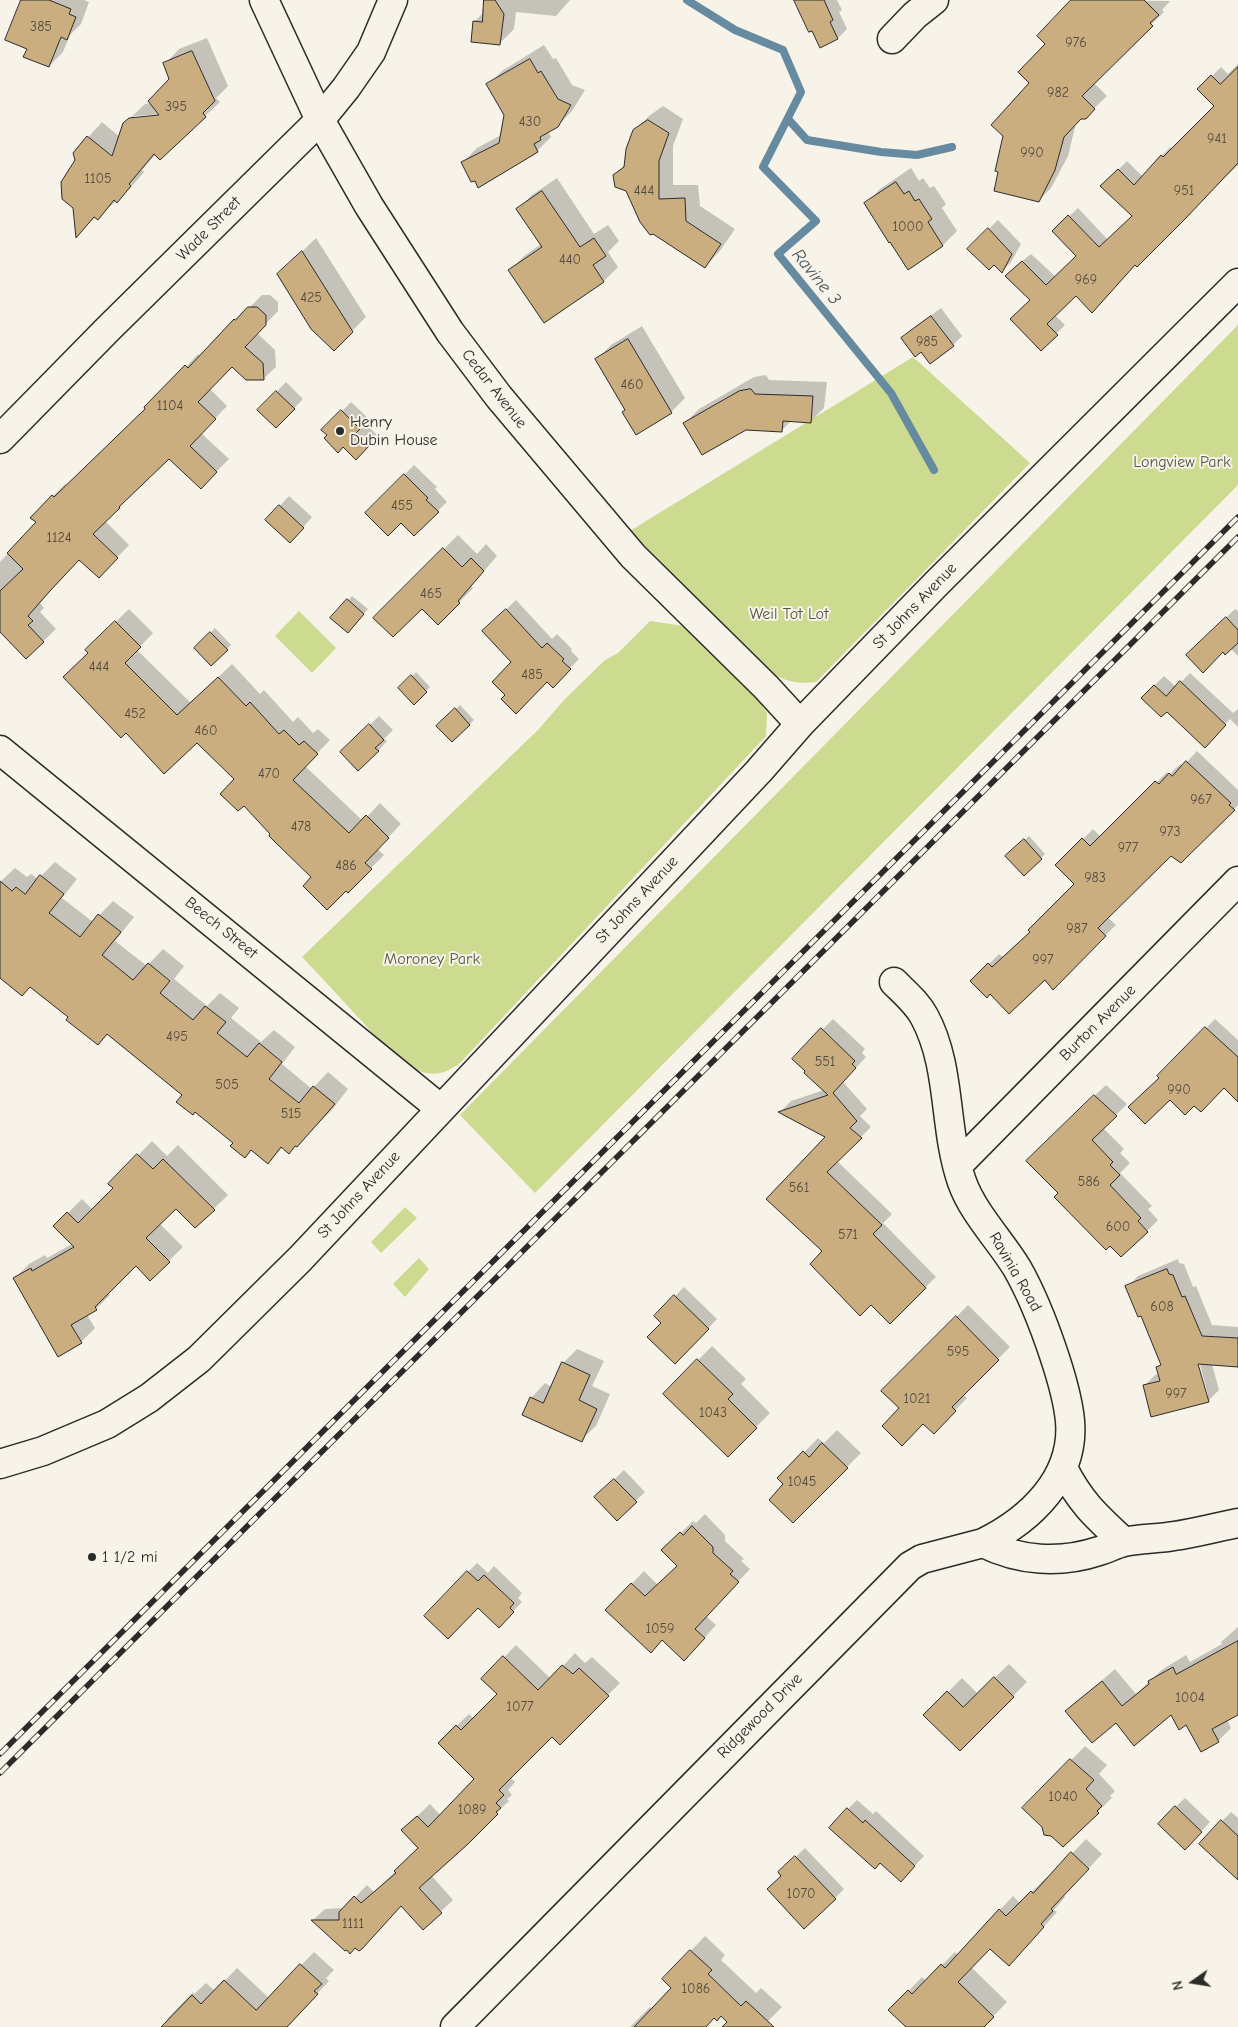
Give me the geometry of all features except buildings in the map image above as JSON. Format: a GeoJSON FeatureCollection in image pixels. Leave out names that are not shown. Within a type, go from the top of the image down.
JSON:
{"type":"FeatureCollection","features":[{"type":"Feature","properties":{"kind":"street","name":"Cedar Avenue"},"geometry":{"type":"LineString","coordinates":[[264,0],[320,120],[369,206],[450,332],[499,397],[633,556],[766,687],[800,724]]}},
{"type":"Feature","properties":{"kind":"street","name":"Wade Street"},"geometry":{"type":"LineString","coordinates":[[0,439],[108,329],[320,120],[346,88],[371,52],[393,0]]}},
{"type":"Feature","properties":{"kind":"street"},"geometry":{"type":"LineString","coordinates":[[892,39],[915,15],[934,0]]}},
{"type":"Feature","properties":{"kind":"street","name":"St Johns Avenue"},"geometry":{"type":"LineString","coordinates":[[0,1464],[43,1451],[107,1424],[149,1398],[199,1359],[300,1258],[759,771],[800,724],[944,576],[1238,283]]}},
{"type":"Feature","properties":{"kind":"street","name":"Beech Street"},"geometry":{"type":"LineString","coordinates":[[0,750],[441,1109]]}},
{"type":"Feature","properties":{"kind":"street","name":"Burton Avenue"},"geometry":{"type":"LineString","coordinates":[[958,1165],[1238,882]]}},
{"type":"Feature","properties":{"kind":"street","name":"Ravinia Road"},"geometry":{"type":"LineString","coordinates":[[894,982],[913,1000],[924,1015],[933,1036],[940,1060],[958,1165],[968,1196],[1016,1266],[1044,1324],[1060,1371],[1070,1423],[1063,1468],[1052,1488],[1035,1508],[1001,1534],[983,1543]]}},
{"type":"Feature","properties":{"kind":"street"},"geometry":{"type":"LineString","coordinates":[[1063,1468],[1074,1490],[1090,1510],[1124,1542]]}},
{"type":"Feature","properties":{"kind":"street"},"geometry":{"type":"LineString","coordinates":[[983,1543],[1001,1552],[1021,1557],[1073,1558],[1098,1552],[1124,1542],[1175,1536],[1238,1522]]}},
{"type":"Feature","properties":{"kind":"street","name":"Ridgewood Drive"},"geometry":{"type":"LineString","coordinates":[[455,2027],[910,1566],[922,1559],[983,1543]]}},
{"type":"Feature","properties":{"kind":"green space","name":"Longview Park"},"geometry":{"type":"Polygon","coordinates":[[[1238,325],[1238,485],[535,1193],[460,1115],[1238,325]]]}},
{"type":"Feature","properties":{"kind":"green space","name":"Weil Tot Lot"},"geometry":{"type":"Polygon","coordinates":[[[913,357],[1030,463],[816,682],[796,682],[780,677],[749,657],[630,531],[913,357]]]}},
{"type":"Feature","properties":{"kind":"green space"},"geometry":{"type":"Polygon","coordinates":[[[299,611],[336,648],[312,673],[275,636],[299,611]]]}},
{"type":"Feature","properties":{"kind":"green space","name":"Moroney Park"},"geometry":{"type":"Polygon","coordinates":[[[650,621],[684,626],[719,658],[754,693],[767,713],[766,736],[461,1062],[449,1070],[431,1074],[405,1064],[387,1048],[302,957],[538,730],[564,700],[605,660],[618,653],[650,621]]]}},
{"type":"Feature","properties":{"kind":"green space"},"geometry":{"type":"Polygon","coordinates":[[[405,1207],[417,1218],[381,1253],[371,1242],[405,1207]]]}},
{"type":"Feature","properties":{"kind":"green space"},"geometry":{"type":"Polygon","coordinates":[[[419,1258],[429,1269],[405,1297],[393,1284],[419,1258]]]}},
{"type":"Feature","properties":{"kind":"waterway","name":"Ravine 3"},"geometry":{"type":"LineString","coordinates":[[687,0],[735,30],[783,50],[801,92],[763,167],[816,221],[778,254],[891,393],[934,470]]}},
{"type":"Feature","properties":{"kind":"waterway"},"geometry":{"type":"LineString","coordinates":[[788,119],[807,140],[881,152],[917,155],[952,147]]}},
{"type":"Feature","properties":{"kind":"railway"},"geometry":{"type":"LineString","coordinates":[[0,1754],[1238,517]]}},
{"type":"Feature","properties":{"kind":"railway"},"geometry":{"type":"LineString","coordinates":[[0,1773],[1238,537]]}},
{"type":"Feature","properties":{"kind":"place","name":"Henry Dubin House"},"geometry":{"type":"Point","coordinates":[340,431]}},
{"type":"Feature","properties":{"kind":"place","name":"1 1/2 mi"},"geometry":{"type":"Point","coordinates":[92,1557]}}]}
